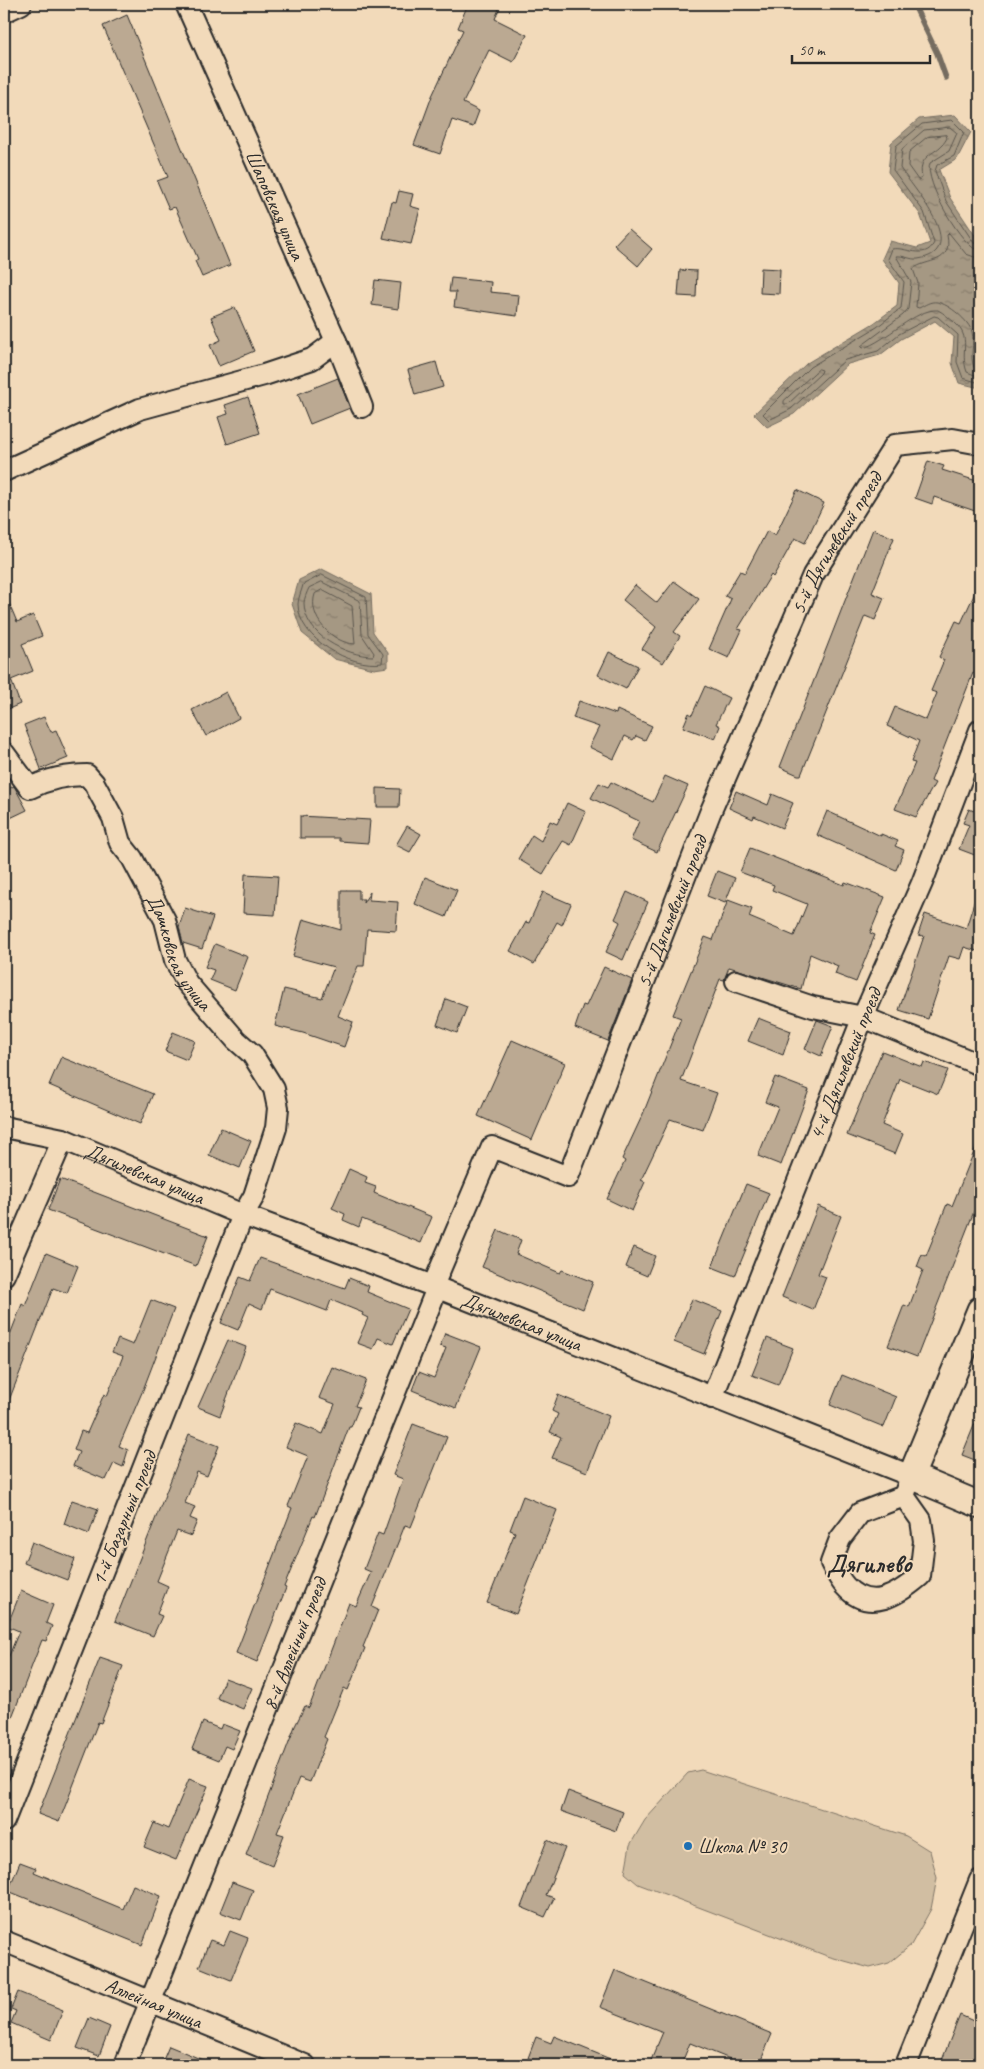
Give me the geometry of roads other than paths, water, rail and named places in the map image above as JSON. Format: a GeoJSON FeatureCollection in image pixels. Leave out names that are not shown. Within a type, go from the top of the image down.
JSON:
{"type":"FeatureCollection","features":[{"type":"Feature","properties":{"kind":"street"},"geometry":{"type":"LineString","coordinates":[[4,12],[21,4]]}},
{"type":"Feature","properties":{"kind":"street","name":"Шаповская улица"},"geometry":{"type":"LineString","coordinates":[[186,4],[336,342],[362,407]]}},
{"type":"Feature","properties":{"kind":"street"},"geometry":{"type":"LineString","coordinates":[[4,471],[140,409],[264,375],[312,359],[336,342]]}},
{"type":"Feature","properties":{"kind":"street","name":"5-й Дягилевский проезд"},"geometry":{"type":"LineString","coordinates":[[435,1287],[492,1147],[568,1177],[710,812],[813,575],[895,445],[953,438],[980,444]]}},
{"type":"Feature","properties":{"kind":"street","name":"4-й Дягилевский проезд"},"geometry":{"type":"LineString","coordinates":[[712,1398],[864,1017],[922,883],[980,730]]}},
{"type":"Feature","properties":{"kind":"street","name":"Дашковская улица"},"geometry":{"type":"LineString","coordinates":[[4,753],[30,788],[44,781],[72,775],[87,775],[94,783],[117,827],[120,844],[132,858],[165,920],[175,960],[187,983],[236,1040],[252,1054],[268,1076],[274,1089],[278,1108],[276,1128],[254,1196],[244,1215]]}},
{"type":"Feature","properties":{"kind":"street"},"geometry":{"type":"LineString","coordinates":[[736,980],[813,1007],[864,1017],[980,1065]]}},
{"type":"Feature","properties":{"kind":"street","name":"Дягилевская улица"},"geometry":{"type":"LineString","coordinates":[[4,1127],[63,1139],[244,1215],[435,1287],[712,1398],[908,1486],[980,1505]]}},
{"type":"Feature","properties":{"kind":"street"},"geometry":{"type":"LineString","coordinates":[[4,1274],[63,1139]]}},
{"type":"Feature","properties":{"kind":"street","name":"1-й Базарный проезд"},"geometry":{"type":"LineString","coordinates":[[4,1822],[244,1215]]}},
{"type":"Feature","properties":{"kind":"street","name":"8-й Аллейный проезд"},"geometry":{"type":"LineString","coordinates":[[125,2065],[435,1287]]}},
{"type":"Feature","properties":{"kind":"street"},"geometry":{"type":"LineString","coordinates":[[908,1486],[921,1520],[924,1541],[920,1576],[901,1593],[885,1599],[864,1598],[846,1587],[831,1563],[840,1538],[860,1513],[908,1486],[980,1310]]}},
{"type":"Feature","properties":{"kind":"street"},"geometry":{"type":"LineString","coordinates":[[906,2065],[980,1880]]}},
{"type":"Feature","properties":{"kind":"street","name":"Аллейная улица"},"geometry":{"type":"LineString","coordinates":[[4,1941],[305,2065]]}},
{"type":"Feature","properties":{"kind":"water"},"geometry":{"type":"Polygon","coordinates":[[[955,115],[971,132],[957,159],[939,170],[950,198],[980,243],[980,388],[959,383],[952,363],[954,337],[935,321],[901,339],[880,355],[848,364],[794,414],[767,427],[754,414],[807,363],[874,323],[897,306],[899,283],[882,259],[890,241],[917,248],[930,243],[920,214],[888,172],[891,143],[919,119],[955,115]]]}},
{"type":"Feature","properties":{"kind":"water"},"geometry":{"type":"Polygon","coordinates":[[[322,569],[371,594],[373,632],[388,653],[388,667],[374,669],[334,659],[302,633],[292,604],[299,580],[322,569]]]}},
{"type":"Feature","properties":{"kind":"waterway"},"geometry":{"type":"LineString","coordinates":[[907,4],[915,7],[937,53],[946,78]]}},
{"type":"Feature","properties":{"kind":"place","name":"Школа № 30"},"geometry":{"type":"Point","coordinates":[688,1846]}},
{"type":"Feature","properties":{"kind":"district","name":"Дягилево"},"geometry":{"type":"Point","coordinates":[869,1564]}}]}
